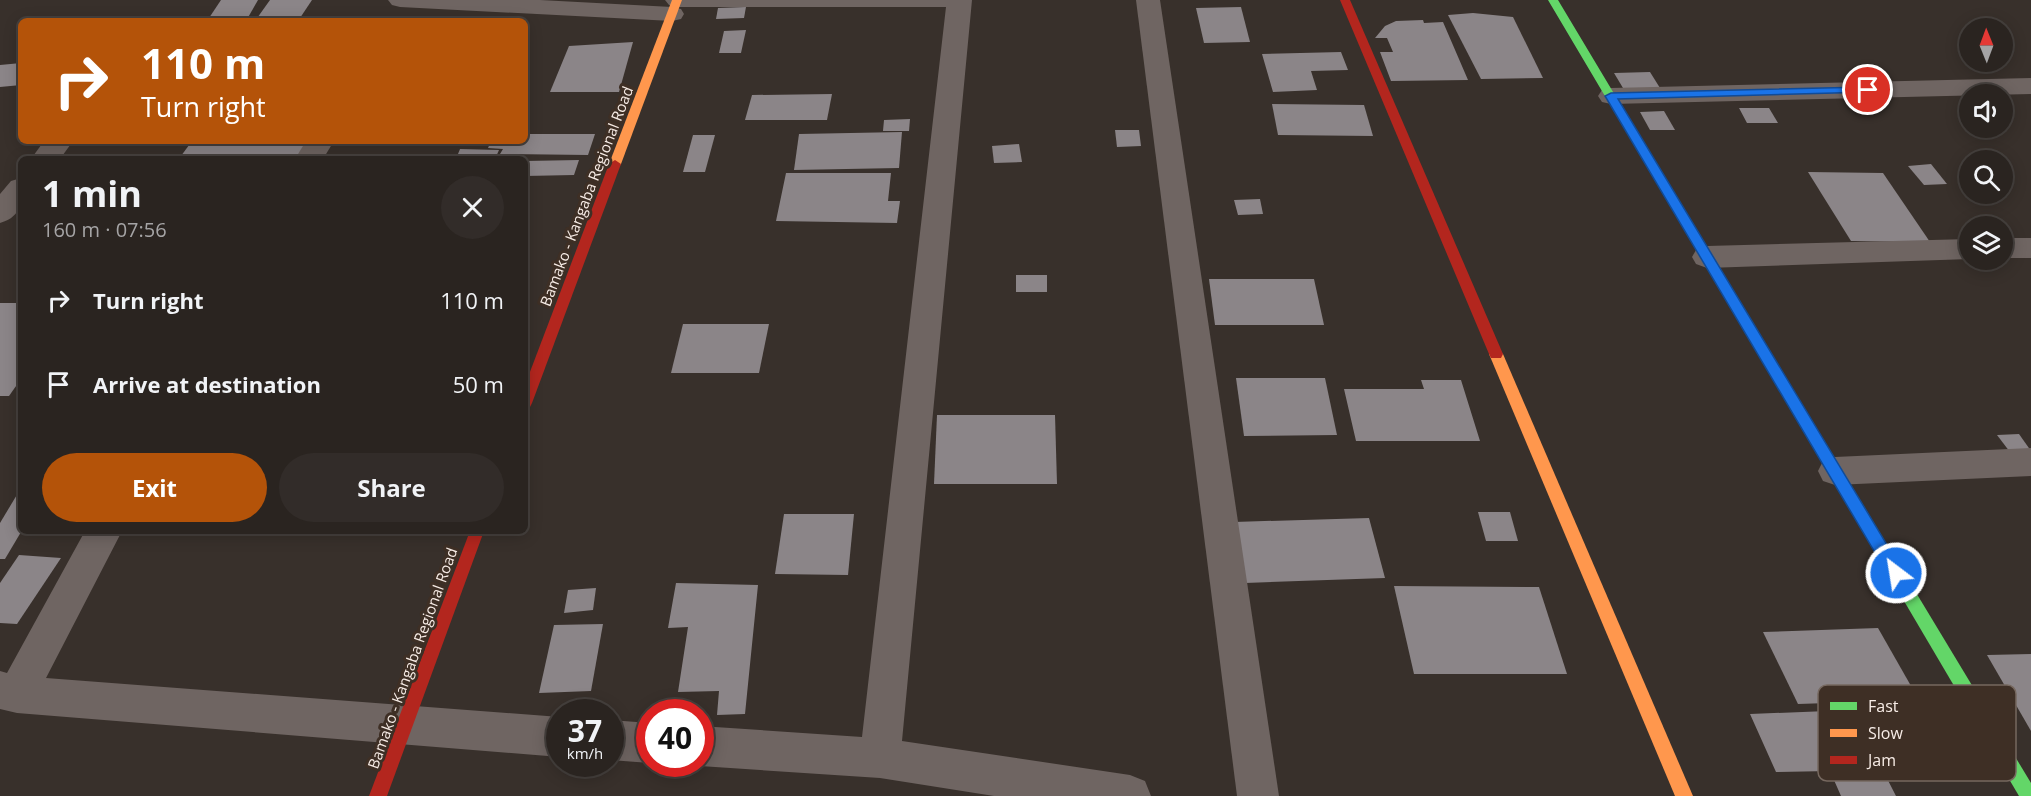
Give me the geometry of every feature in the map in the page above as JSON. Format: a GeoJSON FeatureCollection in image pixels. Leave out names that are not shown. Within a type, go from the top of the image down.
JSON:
{"type":"FeatureCollection","features":[{"type":"Feature","properties":{"kind":"street"},"geometry":{"type":"LineString","coordinates":[[401,6],[675,5],[960,0],[880,758]]}},
{"type":"Feature","properties":{"kind":"street"},"geometry":{"type":"LineString","coordinates":[[1148,0],[1258,796]]}},
{"type":"Feature","properties":{"kind":"street"},"geometry":{"type":"LineString","coordinates":[[1345,0],[1684,796]]}},
{"type":"Feature","properties":{"kind":"street"},"geometry":{"type":"LineString","coordinates":[[1553,0],[1963,685]]}},
{"type":"Feature","properties":{"kind":"street","name":"Bamako - Kangaba Regional Road"},"geometry":{"type":"LineString","coordinates":[[528,395],[675,5]]}},
{"type":"Feature","properties":{"kind":"street"},"geometry":{"type":"LineString","coordinates":[[1611,96],[2031,86]]}},
{"type":"Feature","properties":{"kind":"street"},"geometry":{"type":"LineString","coordinates":[[47,156],[57,144]]}},
{"type":"Feature","properties":{"kind":"street"},"geometry":{"type":"LineString","coordinates":[[0,213],[18,192]]}},
{"type":"Feature","properties":{"kind":"street"},"geometry":{"type":"LineString","coordinates":[[2013,248],[2031,248]]}},
{"type":"Feature","properties":{"kind":"street"},"geometry":{"type":"LineString","coordinates":[[1707,258],[1959,249]]}},
{"type":"Feature","properties":{"kind":"street"},"geometry":{"type":"LineString","coordinates":[[1835,471],[2031,462]]}},
{"type":"Feature","properties":{"kind":"street"},"geometry":{"type":"LineString","coordinates":[[102,534],[8,692],[546,736]]}},
{"type":"Feature","properties":{"kind":"street","name":"Bamako - Kangaba Regional Road"},"geometry":{"type":"LineString","coordinates":[[378,796],[476,534]]}},
{"type":"Feature","properties":{"kind":"street"},"geometry":{"type":"LineString","coordinates":[[714,747],[880,758],[1130,796]]}},
{"type":"Feature","properties":{"kind":"street"},"geometry":{"type":"LineString","coordinates":[[2016,774],[2029,796]]}},
{"type":"Feature","properties":{"kind":"building"},"geometry":{"type":"Polygon","coordinates":[[[221,0],[258,0],[248,18],[209,18],[221,0]]]}},
{"type":"Feature","properties":{"kind":"building"},"geometry":{"type":"Polygon","coordinates":[[[270,0],[312,0],[300,18],[257,18],[270,0]]]}},
{"type":"Feature","properties":{"kind":"building"},"geometry":{"type":"Polygon","coordinates":[[[746,7],[744,18],[716,19],[718,8],[746,7]]]}},
{"type":"Feature","properties":{"kind":"building"},"geometry":{"type":"Polygon","coordinates":[[[1241,7],[1250,42],[1204,43],[1196,8],[1241,7]]]}},
{"type":"Feature","properties":{"kind":"building"},"geometry":{"type":"Polygon","coordinates":[[[1473,13],[1513,17],[1543,78],[1481,79],[1448,15],[1473,13]]]}},
{"type":"Feature","properties":{"kind":"building"},"geometry":{"type":"Polygon","coordinates":[[[1423,20],[1424,23],[1443,22],[1468,80],[1391,81],[1380,52],[1393,52],[1387,38],[1375,38],[1385,26],[1396,21],[1423,20]]]}},
{"type":"Feature","properties":{"kind":"building"},"geometry":{"type":"Polygon","coordinates":[[[746,30],[741,53],[719,53],[724,31],[746,30]]]}},
{"type":"Feature","properties":{"kind":"building"},"geometry":{"type":"Polygon","coordinates":[[[633,42],[619,92],[550,92],[569,46],[633,42]]]}},
{"type":"Feature","properties":{"kind":"building"},"geometry":{"type":"Polygon","coordinates":[[[1341,52],[1348,70],[1311,71],[1317,90],[1273,92],[1262,54],[1341,52]]]}},
{"type":"Feature","properties":{"kind":"building"},"geometry":{"type":"Polygon","coordinates":[[[18,63],[18,85],[0,87],[0,65],[18,63]]]}},
{"type":"Feature","properties":{"kind":"building"},"geometry":{"type":"Polygon","coordinates":[[[1650,72],[1660,88],[1623,88],[1614,73],[1650,72]]]}},
{"type":"Feature","properties":{"kind":"building"},"geometry":{"type":"Polygon","coordinates":[[[832,94],[827,120],[745,120],[752,95],[832,94]]]}},
{"type":"Feature","properties":{"kind":"building"},"geometry":{"type":"Polygon","coordinates":[[[1272,104],[1364,105],[1373,136],[1278,135],[1272,104]]]}},
{"type":"Feature","properties":{"kind":"building"},"geometry":{"type":"Polygon","coordinates":[[[1739,108],[1769,108],[1778,123],[1747,123],[1739,108]]]}},
{"type":"Feature","properties":{"kind":"building"},"geometry":{"type":"Polygon","coordinates":[[[1664,111],[1675,130],[1650,130],[1640,112],[1664,111]]]}},
{"type":"Feature","properties":{"kind":"building"},"geometry":{"type":"Polygon","coordinates":[[[910,119],[909,131],[883,131],[884,120],[910,119]]]}},
{"type":"Feature","properties":{"kind":"building"},"geometry":{"type":"Polygon","coordinates":[[[1115,130],[1139,130],[1141,146],[1117,147],[1115,130]]]}},
{"type":"Feature","properties":{"kind":"building"},"geometry":{"type":"Polygon","coordinates":[[[902,132],[899,168],[794,170],[799,134],[902,132]]]}},
{"type":"Feature","properties":{"kind":"building"},"geometry":{"type":"Polygon","coordinates":[[[528,134],[595,134],[588,155],[500,154],[503,149],[488,148],[490,144],[528,144],[528,134]]]}},
{"type":"Feature","properties":{"kind":"building"},"geometry":{"type":"Polygon","coordinates":[[[693,135],[715,135],[705,172],[683,172],[693,135]]]}},
{"type":"Feature","properties":{"kind":"building"},"geometry":{"type":"Polygon","coordinates":[[[190,144],[306,144],[299,156],[181,156],[190,144]]]}},
{"type":"Feature","properties":{"kind":"building"},"geometry":{"type":"Polygon","coordinates":[[[1019,144],[1022,162],[994,163],[992,146],[1019,144]]]}},
{"type":"Feature","properties":{"kind":"building"},"geometry":{"type":"Polygon","coordinates":[[[460,149],[499,150],[496,156],[457,156],[460,149]]]}},
{"type":"Feature","properties":{"kind":"building"},"geometry":{"type":"Polygon","coordinates":[[[579,160],[574,175],[528,176],[528,161],[579,160]]]}},
{"type":"Feature","properties":{"kind":"building"},"geometry":{"type":"Polygon","coordinates":[[[1931,164],[1947,184],[1924,185],[1908,166],[1931,164]]]}},
{"type":"Feature","properties":{"kind":"building"},"geometry":{"type":"Polygon","coordinates":[[[1808,172],[1883,173],[1930,242],[1851,241],[1808,172]]]}},
{"type":"Feature","properties":{"kind":"building"},"geometry":{"type":"Polygon","coordinates":[[[786,173],[891,173],[888,201],[900,201],[897,223],[776,221],[786,173]]]}},
{"type":"Feature","properties":{"kind":"building"},"geometry":{"type":"Polygon","coordinates":[[[1260,199],[1263,214],[1238,215],[1234,200],[1260,199]]]}},
{"type":"Feature","properties":{"kind":"building"},"geometry":{"type":"Polygon","coordinates":[[[1016,275],[1047,275],[1047,292],[1016,292],[1016,275]]]}},
{"type":"Feature","properties":{"kind":"building"},"geometry":{"type":"Polygon","coordinates":[[[1209,279],[1314,279],[1324,325],[1215,325],[1209,279]]]}},
{"type":"Feature","properties":{"kind":"building"},"geometry":{"type":"Polygon","coordinates":[[[0,303],[18,303],[18,383],[9,396],[0,396],[0,303]]]}},
{"type":"Feature","properties":{"kind":"building"},"geometry":{"type":"Polygon","coordinates":[[[683,324],[769,324],[759,373],[671,373],[683,324]]]}},
{"type":"Feature","properties":{"kind":"building"},"geometry":{"type":"Polygon","coordinates":[[[1236,378],[1325,378],[1337,435],[1244,436],[1236,378]]]}},
{"type":"Feature","properties":{"kind":"building"},"geometry":{"type":"Polygon","coordinates":[[[1421,380],[1461,380],[1480,441],[1356,441],[1344,389],[1424,389],[1421,380]]]}},
{"type":"Feature","properties":{"kind":"building"},"geometry":{"type":"Polygon","coordinates":[[[937,415],[1055,415],[1057,484],[934,484],[937,415]]]}},
{"type":"Feature","properties":{"kind":"building"},"geometry":{"type":"Polygon","coordinates":[[[2019,434],[2031,451],[2031,456],[2013,456],[1997,435],[2019,434]]]}},
{"type":"Feature","properties":{"kind":"building"},"geometry":{"type":"Polygon","coordinates":[[[18,493],[18,534],[20,534],[5,559],[0,559],[0,523],[18,493]]]}},
{"type":"Feature","properties":{"kind":"building"},"geometry":{"type":"Polygon","coordinates":[[[1478,512],[1510,512],[1518,541],[1486,541],[1478,512]]]}},
{"type":"Feature","properties":{"kind":"building"},"geometry":{"type":"Polygon","coordinates":[[[784,514],[854,514],[848,575],[775,574],[784,514]]]}},
{"type":"Feature","properties":{"kind":"building"},"geometry":{"type":"Polygon","coordinates":[[[1369,518],[1385,578],[1245,583],[1234,522],[1369,518]]]}},
{"type":"Feature","properties":{"kind":"building"},"geometry":{"type":"Polygon","coordinates":[[[19,555],[61,558],[17,624],[0,623],[0,583],[19,555]]]}},
{"type":"Feature","properties":{"kind":"building"},"geometry":{"type":"Polygon","coordinates":[[[676,583],[758,585],[745,714],[717,715],[719,691],[678,692],[688,627],[668,628],[676,583]]]}},
{"type":"Feature","properties":{"kind":"building"},"geometry":{"type":"Polygon","coordinates":[[[1394,586],[1539,587],[1567,674],[1414,674],[1394,586]]]}},
{"type":"Feature","properties":{"kind":"building"},"geometry":{"type":"Polygon","coordinates":[[[596,588],[593,610],[564,613],[568,590],[596,588]]]}},
{"type":"Feature","properties":{"kind":"building"},"geometry":{"type":"Polygon","coordinates":[[[603,624],[591,691],[539,693],[554,625],[603,624]]]}},
{"type":"Feature","properties":{"kind":"building"},"geometry":{"type":"Polygon","coordinates":[[[1878,628],[1910,685],[1818,685],[1818,703],[1798,704],[1763,632],[1878,628]]]}},
{"type":"Feature","properties":{"kind":"building"},"geometry":{"type":"Polygon","coordinates":[[[2031,654],[2031,731],[2016,705],[2016,685],[2004,685],[1987,655],[2031,654]]]}},
{"type":"Feature","properties":{"kind":"building"},"geometry":{"type":"Polygon","coordinates":[[[1818,711],[1818,771],[1776,772],[1750,714],[1818,711]]]}},
{"type":"Feature","properties":{"kind":"building"},"geometry":{"type":"Polygon","coordinates":[[[1834,781],[1888,781],[1896,796],[1841,796],[1834,781]]]}},
{"type":"Feature","properties":{"kind":"traffic: fast"},"geometry":{"type":"LineString","coordinates":[[1553,0],[1721,282]]}},
{"type":"Feature","properties":{"kind":"traffic: fast"},"geometry":{"type":"LineString","coordinates":[[1817,441],[1963,685]]}},
{"type":"Feature","properties":{"kind":"traffic: fast"},"geometry":{"type":"LineString","coordinates":[[2016,774],[2029,796]]}},
{"type":"Feature","properties":{"kind":"traffic: slow"},"geometry":{"type":"LineString","coordinates":[[615,164],[677,0]]}},
{"type":"Feature","properties":{"kind":"traffic: slow"},"geometry":{"type":"LineString","coordinates":[[1496,354],[1684,796]]}},
{"type":"Feature","properties":{"kind":"traffic: jam"},"geometry":{"type":"LineString","coordinates":[[1345,0],[1496,354]]}},
{"type":"Feature","properties":{"kind":"traffic: jam"},"geometry":{"type":"LineString","coordinates":[[528,395],[615,164]]}},
{"type":"Feature","properties":{"kind":"traffic: jam"},"geometry":{"type":"LineString","coordinates":[[1721,282],[1817,441]]}},
{"type":"Feature","properties":{"kind":"traffic: jam"},"geometry":{"type":"LineString","coordinates":[[378,796],[476,534]]}},
{"type":"Feature","properties":{"kind":"route"},"geometry":{"type":"LineString","coordinates":[[1868,90],[1611,96],[1896,573]]}}]}
